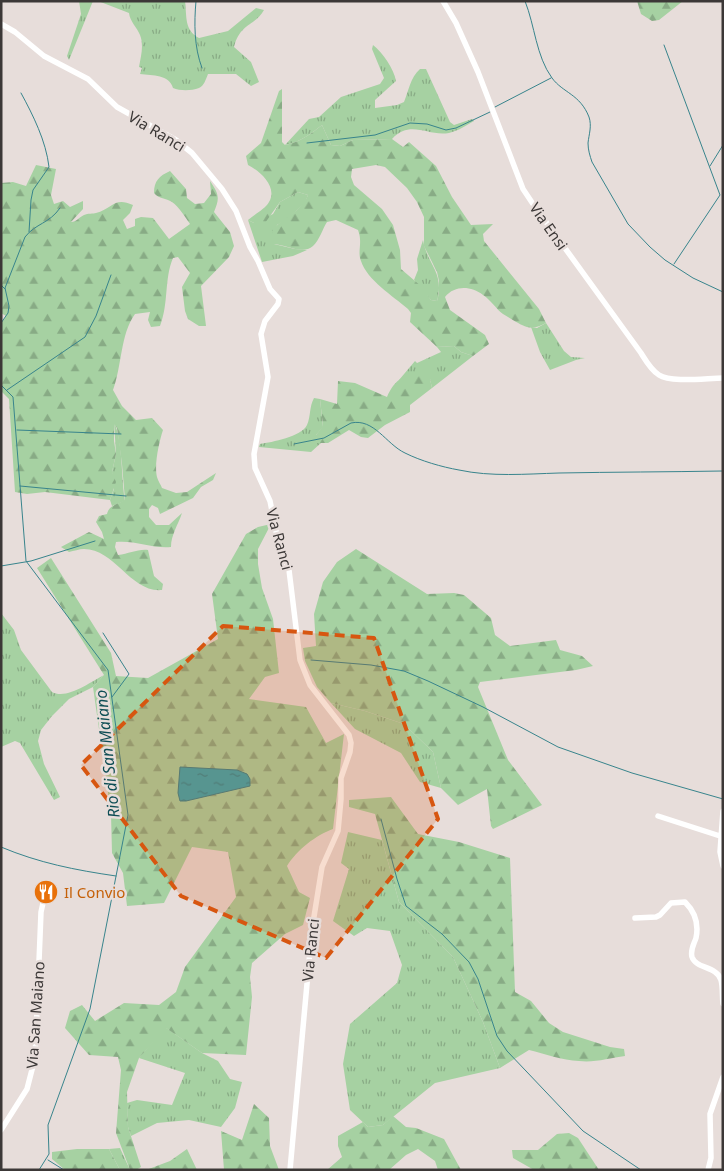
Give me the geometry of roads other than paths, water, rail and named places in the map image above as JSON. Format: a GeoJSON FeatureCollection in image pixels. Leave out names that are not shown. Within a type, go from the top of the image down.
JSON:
{"type":"FeatureCollection","features":[{"type":"Feature","properties":{"kind":"street","name":"Via Ensi"},"geometry":{"type":"LineString","coordinates":[[443,1],[456,23],[478,72],[523,189],[654,370],[661,376],[672,379],[723,378]]}},
{"type":"Feature","properties":{"kind":"street","name":"Via Ranci"},"geometry":{"type":"LineString","coordinates":[[1,24],[15,32],[44,56],[88,79],[117,107],[176,140],[192,153],[222,189],[236,211],[250,247],[270,289],[279,300],[265,321],[261,334],[268,377],[254,454],[254,468],[270,501],[277,536],[289,570],[300,660],[310,685],[349,735],[351,743],[342,778],[338,832],[322,868],[312,929],[290,1170]]}},
{"type":"Feature","properties":{"kind":"street"},"geometry":{"type":"LineString","coordinates":[[723,810],[720,836],[720,852],[723,866]]}},
{"type":"Feature","properties":{"kind":"street"},"geometry":{"type":"LineString","coordinates":[[658,816],[720,836]]}},
{"type":"Feature","properties":{"kind":"street","name":"Via San Maiano"},"geometry":{"type":"LineString","coordinates":[[1,1130],[27,1088],[35,1058],[41,912],[45,894]]}},
{"type":"Feature","properties":{"kind":"street"},"geometry":{"type":"LineString","coordinates":[[635,918],[656,917],[671,903],[685,902],[690,907],[697,926],[696,938],[692,947],[692,958],[695,962],[718,974],[721,980],[723,1004]]}},
{"type":"Feature","properties":{"kind":"street"},"geometry":{"type":"LineString","coordinates":[[708,1170],[711,1158],[710,1114],[723,1077]]}},
{"type":"Feature","properties":{"kind":"water"},"geometry":{"type":"Polygon","coordinates":[[[180,767],[237,770],[247,774],[250,779],[250,786],[180,801],[178,793],[180,767]]]}},
{"type":"Feature","properties":{"kind":"waterway"},"geometry":{"type":"LineString","coordinates":[[196,1],[195,35],[197,52],[202,68]]}},
{"type":"Feature","properties":{"kind":"waterway"},"geometry":{"type":"LineString","coordinates":[[525,1],[542,60],[556,83],[581,103],[589,117],[588,146],[592,162],[628,224],[665,260],[693,278],[723,292]]}},
{"type":"Feature","properties":{"kind":"waterway"},"geometry":{"type":"LineString","coordinates":[[664,45],[720,195],[674,264]]}},
{"type":"Feature","properties":{"kind":"waterway"},"geometry":{"type":"LineString","coordinates":[[495,107],[551,78]]}},
{"type":"Feature","properties":{"kind":"waterway"},"geometry":{"type":"LineString","coordinates":[[21,93],[42,138],[49,167],[33,190],[29,232]]}},
{"type":"Feature","properties":{"kind":"waterway"},"geometry":{"type":"LineString","coordinates":[[307,143],[375,135],[410,123],[427,124],[446,130],[456,128],[490,112]]}},
{"type":"Feature","properties":{"kind":"waterway"},"geometry":{"type":"LineString","coordinates":[[710,166],[723,145]]}},
{"type":"Feature","properties":{"kind":"waterway"},"geometry":{"type":"LineString","coordinates":[[1,323],[8,313],[9,306],[5,288],[25,237],[60,208]]}},
{"type":"Feature","properties":{"kind":"waterway"},"geometry":{"type":"LineString","coordinates":[[7,390],[85,337],[96,316],[111,275]]}},
{"type":"Feature","properties":{"kind":"waterway"},"geometry":{"type":"LineString","coordinates":[[1,285],[5,289]]}},
{"type":"Feature","properties":{"kind":"waterway","name":"Rio di San Maiano"},"geometry":{"type":"LineString","coordinates":[[1,385],[13,397],[26,561],[108,670],[128,815],[90,1009],[48,1125],[49,1154],[39,1170]]}},
{"type":"Feature","properties":{"kind":"waterway"},"geometry":{"type":"LineString","coordinates":[[294,444],[324,438],[351,423],[359,422],[373,428],[398,449],[411,456],[452,469],[483,474],[723,471]]}},
{"type":"Feature","properties":{"kind":"waterway"},"geometry":{"type":"LineString","coordinates":[[17,430],[121,434]]}},
{"type":"Feature","properties":{"kind":"waterway"},"geometry":{"type":"LineString","coordinates":[[20,486],[126,496]]}},
{"type":"Feature","properties":{"kind":"waterway"},"geometry":{"type":"LineString","coordinates":[[1,566],[31,561],[95,541]]}},
{"type":"Feature","properties":{"kind":"waterway"},"geometry":{"type":"LineString","coordinates":[[103,633],[129,674],[112,697]]}},
{"type":"Feature","properties":{"kind":"waterway"},"geometry":{"type":"LineString","coordinates":[[311,660],[371,665],[404,671],[483,707],[558,747],[632,773],[723,799]]}},
{"type":"Feature","properties":{"kind":"waterway"},"geometry":{"type":"LineString","coordinates":[[381,819],[406,906],[442,934],[469,962],[478,979],[497,1036],[507,1051],[583,1131],[641,1170]]}},
{"type":"Feature","properties":{"kind":"waterway"},"geometry":{"type":"LineString","coordinates":[[1,847],[57,865],[116,876]]}},
{"type":"Feature","properties":{"kind":"waterway"},"geometry":{"type":"LineString","coordinates":[[48,1160],[64,1170]]}},
{"type":"Feature","properties":{"kind":"place","name":"Il Convio"},"geometry":{"type":"Point","coordinates":[46,892]}}]}
